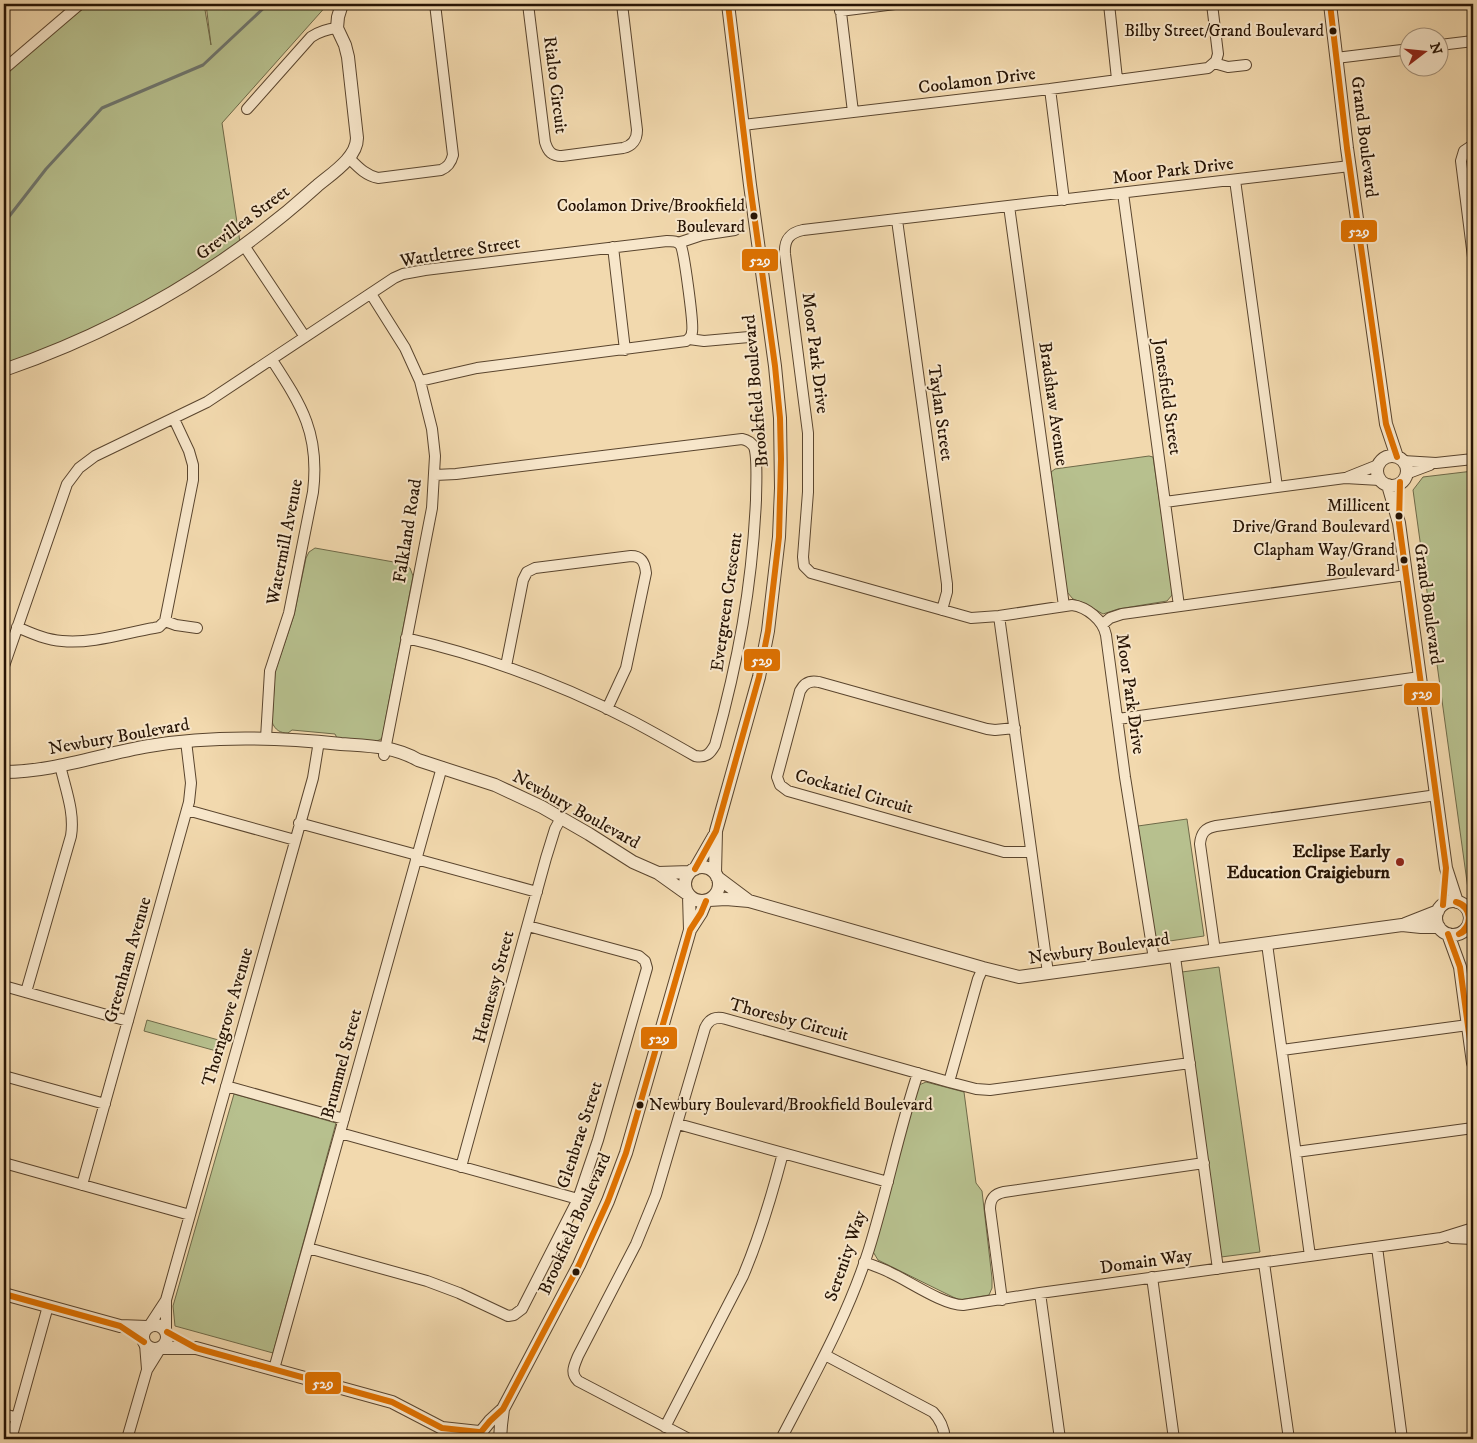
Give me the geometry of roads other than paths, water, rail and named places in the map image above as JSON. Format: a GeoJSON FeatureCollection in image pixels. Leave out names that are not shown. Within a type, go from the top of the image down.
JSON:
{"type":"FeatureCollection","features":[{"type":"Feature","properties":{"kind":"street"},"geometry":{"type":"LineString","coordinates":[[4,69],[78,4]]}},
{"type":"Feature","properties":{"kind":"street"},"geometry":{"type":"LineString","coordinates":[[247,108],[311,37],[318,32],[337,28],[342,4]]}},
{"type":"Feature","properties":{"kind":"street"},"geometry":{"type":"LineString","coordinates":[[349,158],[362,172],[378,178],[441,170],[450,164],[453,155],[435,4]]}},
{"type":"Feature","properties":{"kind":"street","name":"Rialto Circuit"},"geometry":{"type":"LineString","coordinates":[[528,4],[546,142],[550,153],[562,156],[627,147],[636,139],[637,130],[622,4]]}},
{"type":"Feature","properties":{"kind":"street","name":"Brookfield Boulevard"},"geometry":{"type":"LineString","coordinates":[[716,875],[716,831],[759,677],[768,631],[780,537],[780,418],[775,366],[728,4]]}},
{"type":"Feature","properties":{"kind":"street"},"geometry":{"type":"LineString","coordinates":[[853,112],[840,7],[895,4]]}},
{"type":"Feature","properties":{"kind":"street"},"geometry":{"type":"LineString","coordinates":[[1109,4],[1117,79]]}},
{"type":"Feature","properties":{"kind":"street"},"geometry":{"type":"LineString","coordinates":[[1212,4],[1218,50],[1214,63]]}},
{"type":"Feature","properties":{"kind":"street","name":"Grand Boulevard"},"geometry":{"type":"LineString","coordinates":[[1330,4],[1350,166],[1386,424],[1400,459]]}},
{"type":"Feature","properties":{"kind":"street","name":"Grevillea Street"},"geometry":{"type":"LineString","coordinates":[[4,370],[60,349],[126,318],[178,290],[245,246],[302,201],[349,158],[357,145],[357,129],[348,58],[345,45],[337,28]]}},
{"type":"Feature","properties":{"kind":"street"},"geometry":{"type":"LineString","coordinates":[[1450,44],[1473,41]]}},
{"type":"Feature","properties":{"kind":"street"},"geometry":{"type":"LineString","coordinates":[[1336,58],[1400,50]]}},
{"type":"Feature","properties":{"kind":"street","name":"Coolamon Drive"},"geometry":{"type":"LineString","coordinates":[[743,126],[1050,89],[1204,68],[1214,63],[1228,67],[1246,65]]}},
{"type":"Feature","properties":{"kind":"street"},"geometry":{"type":"LineString","coordinates":[[1050,89],[1064,200]]}},
{"type":"Feature","properties":{"kind":"street"},"geometry":{"type":"LineString","coordinates":[[1473,145],[1464,152],[1461,161],[1473,257]]}},
{"type":"Feature","properties":{"kind":"street","name":"Moor Park Drive"},"geometry":{"type":"LineString","coordinates":[[1154,960],[1103,624],[1083,608],[1072,605],[999,616],[971,618],[811,573],[803,563],[808,492],[808,433],[786,241],[790,235],[798,231],[1350,166]]}},
{"type":"Feature","properties":{"kind":"street"},"geometry":{"type":"LineString","coordinates":[[1235,180],[1277,487]]}},
{"type":"Feature","properties":{"kind":"street","name":"Jonesfield Street"},"geometry":{"type":"LineString","coordinates":[[1123,193],[1179,606]]}},
{"type":"Feature","properties":{"kind":"street","name":"Bradshaw Avenue"},"geometry":{"type":"LineString","coordinates":[[1009,206],[1064,606]]}},
{"type":"Feature","properties":{"kind":"street","name":"Taylan Street"},"geometry":{"type":"LineString","coordinates":[[897,220],[947,584],[942,610]]}},
{"type":"Feature","properties":{"kind":"street","name":"Wattletree Street"},"geometry":{"type":"LineString","coordinates":[[4,666],[67,484],[86,462],[95,456],[207,402],[394,278],[404,274],[613,247],[667,241],[678,243],[702,235],[735,230]]}},
{"type":"Feature","properties":{"kind":"street"},"geometry":{"type":"LineString","coordinates":[[678,243],[683,252],[692,325],[689,339]]}},
{"type":"Feature","properties":{"kind":"street"},"geometry":{"type":"LineString","coordinates":[[245,246],[305,337]]}},
{"type":"Feature","properties":{"kind":"street"},"geometry":{"type":"LineString","coordinates":[[613,247],[625,350]]}},
{"type":"Feature","properties":{"kind":"street","name":"Falkland Road"},"geometry":{"type":"LineString","coordinates":[[371,294],[406,348],[420,381],[432,429],[434,475],[432,508],[384,752]]}},
{"type":"Feature","properties":{"kind":"street"},"geometry":{"type":"LineString","coordinates":[[420,381],[477,368],[681,343],[689,339],[704,341],[749,337]]}},
{"type":"Feature","properties":{"kind":"street","name":"Watermill Avenue"},"geometry":{"type":"LineString","coordinates":[[266,738],[270,671],[289,613],[315,474],[313,442],[303,411],[272,360]]}},
{"type":"Feature","properties":{"kind":"street"},"geometry":{"type":"LineString","coordinates":[[17,628],[44,638],[75,642],[159,627],[165,621],[193,480],[193,465],[174,419]]}},
{"type":"Feature","properties":{"kind":"street","name":"Grand Boulevard"},"geometry":{"type":"LineString","coordinates":[[1381,462],[1386,424]]}},
{"type":"Feature","properties":{"kind":"street","name":"Evergreen Crescent"},"geometry":{"type":"LineString","coordinates":[[406,638],[506,666],[607,709],[695,756],[704,757],[712,752],[725,706],[735,666],[747,601],[753,548],[756,455],[752,445],[746,440],[466,473],[434,475]]}},
{"type":"Feature","properties":{"kind":"street"},"geometry":{"type":"LineString","coordinates":[[1345,478],[1392,456],[1400,459],[1436,463],[1473,459]]}},
{"type":"Feature","properties":{"kind":"street"},"geometry":{"type":"LineString","coordinates":[[1394,480],[1406,470],[1400,459]]}},
{"type":"Feature","properties":{"kind":"street"},"geometry":{"type":"LineString","coordinates":[[1381,462],[1377,472],[1394,480]]}},
{"type":"Feature","properties":{"kind":"street"},"geometry":{"type":"LineString","coordinates":[[1165,502],[1345,478],[1394,480],[1436,463]]}},
{"type":"Feature","properties":{"kind":"street","name":"Grand Boulevard"},"geometry":{"type":"LineString","coordinates":[[1394,480],[1446,868],[1441,908]]}},
{"type":"Feature","properties":{"kind":"street"},"geometry":{"type":"LineString","coordinates":[[506,666],[523,580],[527,572],[535,568],[631,556],[639,558],[644,562],[646,573],[632,645],[626,668],[607,709]]}},
{"type":"Feature","properties":{"kind":"street"},"geometry":{"type":"LineString","coordinates":[[1103,624],[1110,618],[1122,614],[1406,575]]}},
{"type":"Feature","properties":{"kind":"street"},"geometry":{"type":"LineString","coordinates":[[999,616],[1048,974]]}},
{"type":"Feature","properties":{"kind":"street"},"geometry":{"type":"LineString","coordinates":[[165,621],[197,628]]}},
{"type":"Feature","properties":{"kind":"street"},"geometry":{"type":"LineString","coordinates":[[1118,718],[1420,677]]}},
{"type":"Feature","properties":{"kind":"street","name":"Cockatiel Circuit"},"geometry":{"type":"LineString","coordinates":[[1015,728],[987,729],[810,681],[802,686],[800,692],[779,766],[777,781],[788,791],[1004,852],[1032,852]]}},
{"type":"Feature","properties":{"kind":"street","name":"Newbury Boulevard"},"geometry":{"type":"LineString","coordinates":[[4,772],[22,772],[127,750],[186,741],[266,738],[343,744],[384,752],[407,760],[418,760],[442,766],[495,785],[561,818],[633,862],[658,872],[688,894]]}},
{"type":"Feature","properties":{"kind":"street","name":"Greenham Avenue"},"geometry":{"type":"LineString","coordinates":[[82,1185],[187,810],[191,783],[186,741]]}},
{"type":"Feature","properties":{"kind":"street","name":"Thorngrove Avenue"},"geometry":{"type":"LineString","coordinates":[[166,1331],[166,1300],[313,778],[319,741]]}},
{"type":"Feature","properties":{"kind":"street"},"geometry":{"type":"LineString","coordinates":[[26,992],[71,836],[72,815],[60,765]]}},
{"type":"Feature","properties":{"kind":"street","name":"Brummel Street"},"geometry":{"type":"LineString","coordinates":[[274,1369],[442,766]]}},
{"type":"Feature","properties":{"kind":"street","name":"Newbury Boulevard"},"geometry":{"type":"LineString","coordinates":[[4,780],[22,772]]}},
{"type":"Feature","properties":{"kind":"street"},"geometry":{"type":"LineString","coordinates":[[1214,951],[1200,844],[1200,838],[1205,830],[1216,826],[1437,795]]}},
{"type":"Feature","properties":{"kind":"street"},"geometry":{"type":"LineString","coordinates":[[187,810],[295,840]]}},
{"type":"Feature","properties":{"kind":"street","name":"Hennessy Street"},"geometry":{"type":"LineString","coordinates":[[460,1167],[537,892],[555,830],[561,818]]}},
{"type":"Feature","properties":{"kind":"street"},"geometry":{"type":"LineString","coordinates":[[300,823],[537,892]]}},
{"type":"Feature","properties":{"kind":"street","name":"Brookfield Boulevard"},"geometry":{"type":"LineString","coordinates":[[692,870],[716,831]]}},
{"type":"Feature","properties":{"kind":"street"},"geometry":{"type":"LineString","coordinates":[[706,868],[716,875],[719,888],[717,893],[707,901],[694,900],[688,894],[685,882],[692,870],[706,868]]}},
{"type":"Feature","properties":{"kind":"street","name":"Grand Boulevard"},"geometry":{"type":"LineString","coordinates":[[1446,868],[1465,904]]}},
{"type":"Feature","properties":{"kind":"street","name":"Newbury Boulevard"},"geometry":{"type":"LineString","coordinates":[[658,872],[692,870]]}},
{"type":"Feature","properties":{"kind":"street","name":"Newbury Boulevard"},"geometry":{"type":"LineString","coordinates":[[716,875],[749,901]]}},
{"type":"Feature","properties":{"kind":"street","name":"Brookfield Boulevard"},"geometry":{"type":"LineString","coordinates":[[688,894],[690,930]]}},
{"type":"Feature","properties":{"kind":"street","name":"Newbury Boulevard"},"geometry":{"type":"LineString","coordinates":[[707,901],[726,898],[749,901],[1019,977],[1402,925],[1444,930]]}},
{"type":"Feature","properties":{"kind":"street","name":"Brookfield Boulevard"},"geometry":{"type":"LineString","coordinates":[[476,1434],[503,1409],[579,1265],[608,1201],[626,1153],[690,930],[707,901]]}},
{"type":"Feature","properties":{"kind":"street"},"geometry":{"type":"LineString","coordinates":[[1460,968],[1470,913],[1465,904],[1447,902],[1441,908],[1437,922],[1444,930],[1460,968],[1473,1063]]}},
{"type":"Feature","properties":{"kind":"street","name":"Newbury Boulevard"},"geometry":{"type":"LineString","coordinates":[[1402,925],[1441,908]]}},
{"type":"Feature","properties":{"kind":"street"},"geometry":{"type":"LineString","coordinates":[[1444,930],[1453,935],[1468,925]]}},
{"type":"Feature","properties":{"kind":"street","name":"Glenbrae Street"},"geometry":{"type":"LineString","coordinates":[[308,1248],[428,1282],[459,1293],[511,1316],[522,1309],[578,1199],[598,1140],[646,968],[645,961],[639,956],[528,926]]}},
{"type":"Feature","properties":{"kind":"street"},"geometry":{"type":"LineString","coordinates":[[1267,944],[1310,1256]]}},
{"type":"Feature","properties":{"kind":"street"},"geometry":{"type":"LineString","coordinates":[[1175,957],[1218,1269]]}},
{"type":"Feature","properties":{"kind":"street"},"geometry":{"type":"LineString","coordinates":[[949,1082],[978,979],[983,968]]}},
{"type":"Feature","properties":{"kind":"street"},"geometry":{"type":"LineString","coordinates":[[4,986],[128,1021]]}},
{"type":"Feature","properties":{"kind":"street","name":"Thoresby Circuit"},"geometry":{"type":"LineString","coordinates":[[690,1439],[578,1382],[572,1370],[636,1244],[656,1195],[705,1028],[709,1021],[716,1018],[736,1021],[976,1089],[990,1090],[1190,1063]]}},
{"type":"Feature","properties":{"kind":"street"},"geometry":{"type":"LineString","coordinates":[[1282,1050],[1468,1025]]}},
{"type":"Feature","properties":{"kind":"street","name":"Serenity Way"},"geometry":{"type":"LineString","coordinates":[[781,1439],[825,1355],[864,1262],[918,1073]]}},
{"type":"Feature","properties":{"kind":"street"},"geometry":{"type":"LineString","coordinates":[[4,1076],[105,1104]]}},
{"type":"Feature","properties":{"kind":"street"},"geometry":{"type":"LineString","coordinates":[[226,1086],[344,1118]]}},
{"type":"Feature","properties":{"kind":"street"},"geometry":{"type":"LineString","coordinates":[[678,1124],[888,1182]]}},
{"type":"Feature","properties":{"kind":"street"},"geometry":{"type":"LineString","coordinates":[[1296,1152],[1473,1128]]}},
{"type":"Feature","properties":{"kind":"street"},"geometry":{"type":"LineString","coordinates":[[340,1133],[578,1199]]}},
{"type":"Feature","properties":{"kind":"street"},"geometry":{"type":"LineString","coordinates":[[665,1427],[743,1276],[761,1229],[784,1153]]}},
{"type":"Feature","properties":{"kind":"street"},"geometry":{"type":"LineString","coordinates":[[4,1163],[190,1215]]}},
{"type":"Feature","properties":{"kind":"street"},"geometry":{"type":"LineString","coordinates":[[1002,1300],[990,1210],[991,1201],[996,1194],[1204,1163]]}},
{"type":"Feature","properties":{"kind":"street","name":"Domain Way"},"geometry":{"type":"LineString","coordinates":[[864,1262],[888,1271],[956,1305],[1441,1238],[1473,1228]]}},
{"type":"Feature","properties":{"kind":"street","name":"Domain Way"},"geometry":{"type":"LineString","coordinates":[[1441,1238],[1473,1239]]}},
{"type":"Feature","properties":{"kind":"street"},"geometry":{"type":"LineString","coordinates":[[1377,1247],[1402,1439]]}},
{"type":"Feature","properties":{"kind":"street"},"geometry":{"type":"LineString","coordinates":[[1264,1262],[1290,1439]]}},
{"type":"Feature","properties":{"kind":"street"},"geometry":{"type":"LineString","coordinates":[[1152,1278],[1174,1439]]}},
{"type":"Feature","properties":{"kind":"street"},"geometry":{"type":"LineString","coordinates":[[1040,1293],[1060,1439]]}},
{"type":"Feature","properties":{"kind":"street"},"geometry":{"type":"LineString","coordinates":[[4,1294],[120,1326],[148,1327],[160,1325],[166,1331],[196,1348],[392,1402],[442,1428],[454,1439]]}},
{"type":"Feature","properties":{"kind":"street","name":"Thorngrove Avenue"},"geometry":{"type":"LineString","coordinates":[[148,1327],[166,1300]]}},
{"type":"Feature","properties":{"kind":"street"},"geometry":{"type":"LineString","coordinates":[[11,1439],[48,1306]]}},
{"type":"Feature","properties":{"kind":"street"},"geometry":{"type":"LineString","coordinates":[[120,1326],[153,1349],[196,1348]]}},
{"type":"Feature","properties":{"kind":"street"},"geometry":{"type":"LineString","coordinates":[[147,1370],[143,1334],[148,1327]]}},
{"type":"Feature","properties":{"kind":"street"},"geometry":{"type":"LineString","coordinates":[[127,1439],[147,1370],[168,1339],[166,1331]]}},
{"type":"Feature","properties":{"kind":"street"},"geometry":{"type":"LineString","coordinates":[[825,1355],[933,1412],[942,1425],[945,1439]]}},
{"type":"Feature","properties":{"kind":"street","name":"Brookfield Boulevard"},"geometry":{"type":"LineString","coordinates":[[499,1439],[503,1409]]}},
{"type":"Feature","properties":{"kind":"street"},"geometry":{"type":"LineString","coordinates":[[4,1414],[17,1418]]}},
{"type":"Feature","properties":{"kind":"street"},"geometry":{"type":"LineString","coordinates":[[442,1428],[476,1434],[490,1433],[499,1439]]}},
{"type":"Feature","properties":{"kind":"waterway"},"geometry":{"type":"LineString","coordinates":[[4,223],[46,169],[102,108],[203,65],[268,4]]}},
{"type":"Feature","properties":{"kind":"place","name":"Bilby Street/Grand Boulevard"},"geometry":{"type":"Point","coordinates":[1333,31]}},
{"type":"Feature","properties":{"kind":"place","name":"Coolamon Drive/Brookfield Boulevard"},"geometry":{"type":"Point","coordinates":[754,216]}},
{"type":"Feature","properties":{"kind":"place","name":"Millicent Drive/Grand Boulevard"},"geometry":{"type":"Point","coordinates":[1399,516]}},
{"type":"Feature","properties":{"kind":"place","name":"Clapham Way/Grand Boulevard"},"geometry":{"type":"Point","coordinates":[1404,560]}},
{"type":"Feature","properties":{"kind":"place","name":"Eclipse Early Education Craigieburn"},"geometry":{"type":"Point","coordinates":[1400,862]}},
{"type":"Feature","properties":{"kind":"place","name":"Newbury Boulevard/Brookfield Boulevard"},"geometry":{"type":"Point","coordinates":[640,1105]}}]}
